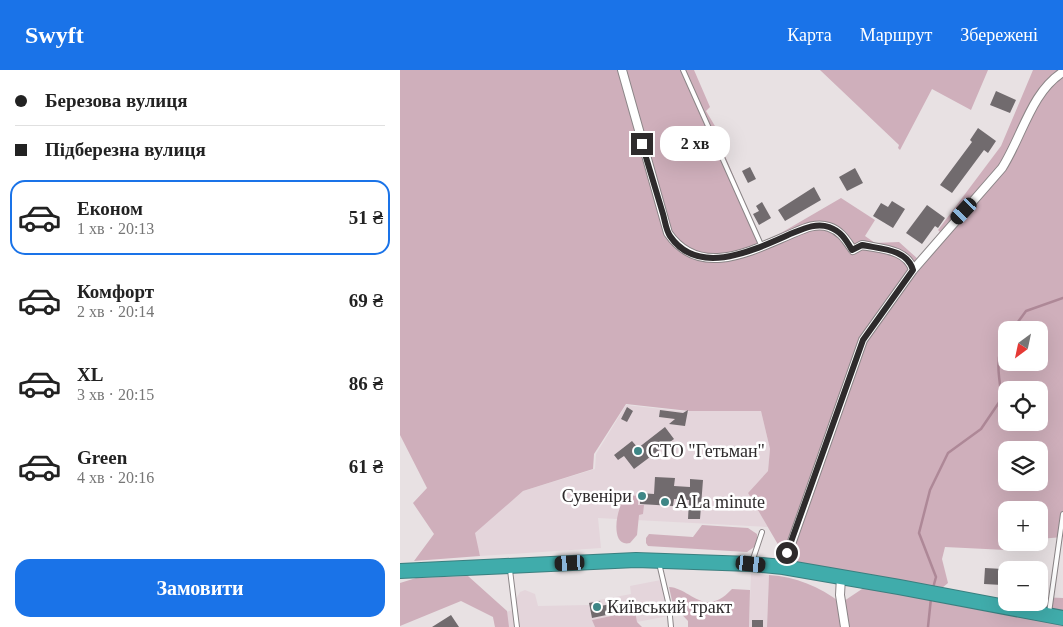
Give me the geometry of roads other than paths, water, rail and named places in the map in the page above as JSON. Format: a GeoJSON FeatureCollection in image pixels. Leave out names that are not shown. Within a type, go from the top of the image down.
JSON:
{"type":"FeatureCollection","features":[{"type":"Feature","properties":{"kind":"highway"},"geometry":{"type":"LineString","coordinates":[[400,571],[658,560],[783,566],[1063,618]]}},
{"type":"Feature","properties":{"kind":"street"},"geometry":{"type":"LineString","coordinates":[[622,70],[668,233],[675,243],[703,259],[716,259],[762,246],[810,226],[824,226],[841,233],[852,250],[862,245],[901,253],[912,264],[913,270]]}},
{"type":"Feature","properties":{"kind":"street"},"geometry":{"type":"LineString","coordinates":[[783,566],[863,340],[913,270],[1002,168],[1043,88],[1063,72]]}},
{"type":"Feature","properties":{"kind":"street"},"geometry":{"type":"LineString","coordinates":[[841,577],[840,595],[845,627]]}},
{"type":"Feature","properties":{"kind":"lane"},"geometry":{"type":"LineString","coordinates":[[683,70],[762,246]]}},
{"type":"Feature","properties":{"kind":"lane"},"geometry":{"type":"LineString","coordinates":[[1048,615],[1063,514]]}},
{"type":"Feature","properties":{"kind":"lane"},"geometry":{"type":"LineString","coordinates":[[751,564],[762,532]]}},
{"type":"Feature","properties":{"kind":"lane"},"geometry":{"type":"LineString","coordinates":[[658,560],[669,606],[671,627]]}},
{"type":"Feature","properties":{"kind":"lane"},"geometry":{"type":"LineString","coordinates":[[509,566],[517,627]]}},
{"type":"Feature","properties":{"kind":"waterway"},"geometry":{"type":"LineString","coordinates":[[1019,321],[1026,311],[1063,298]]}},
{"type":"Feature","properties":{"kind":"waterway"},"geometry":{"type":"LineString","coordinates":[[933,588],[936,577],[919,533],[930,490],[948,453],[981,429],[1002,398],[999,371]]}},
{"type":"Feature","properties":{"kind":"waterway"},"geometry":{"type":"LineString","coordinates":[[928,627],[931,598]]}},
{"type":"Feature","properties":{"kind":"place","name":"СТО \"Гетьман\""},"geometry":{"type":"Point","coordinates":[638,451]}},
{"type":"Feature","properties":{"kind":"place","name":"Сувеніри"},"geometry":{"type":"Point","coordinates":[642,496]}},
{"type":"Feature","properties":{"kind":"place","name":"A La minute"},"geometry":{"type":"Point","coordinates":[665,502]}},
{"type":"Feature","properties":{"kind":"place","name":"Київський тракт"},"geometry":{"type":"Point","coordinates":[597,607]}}]}
